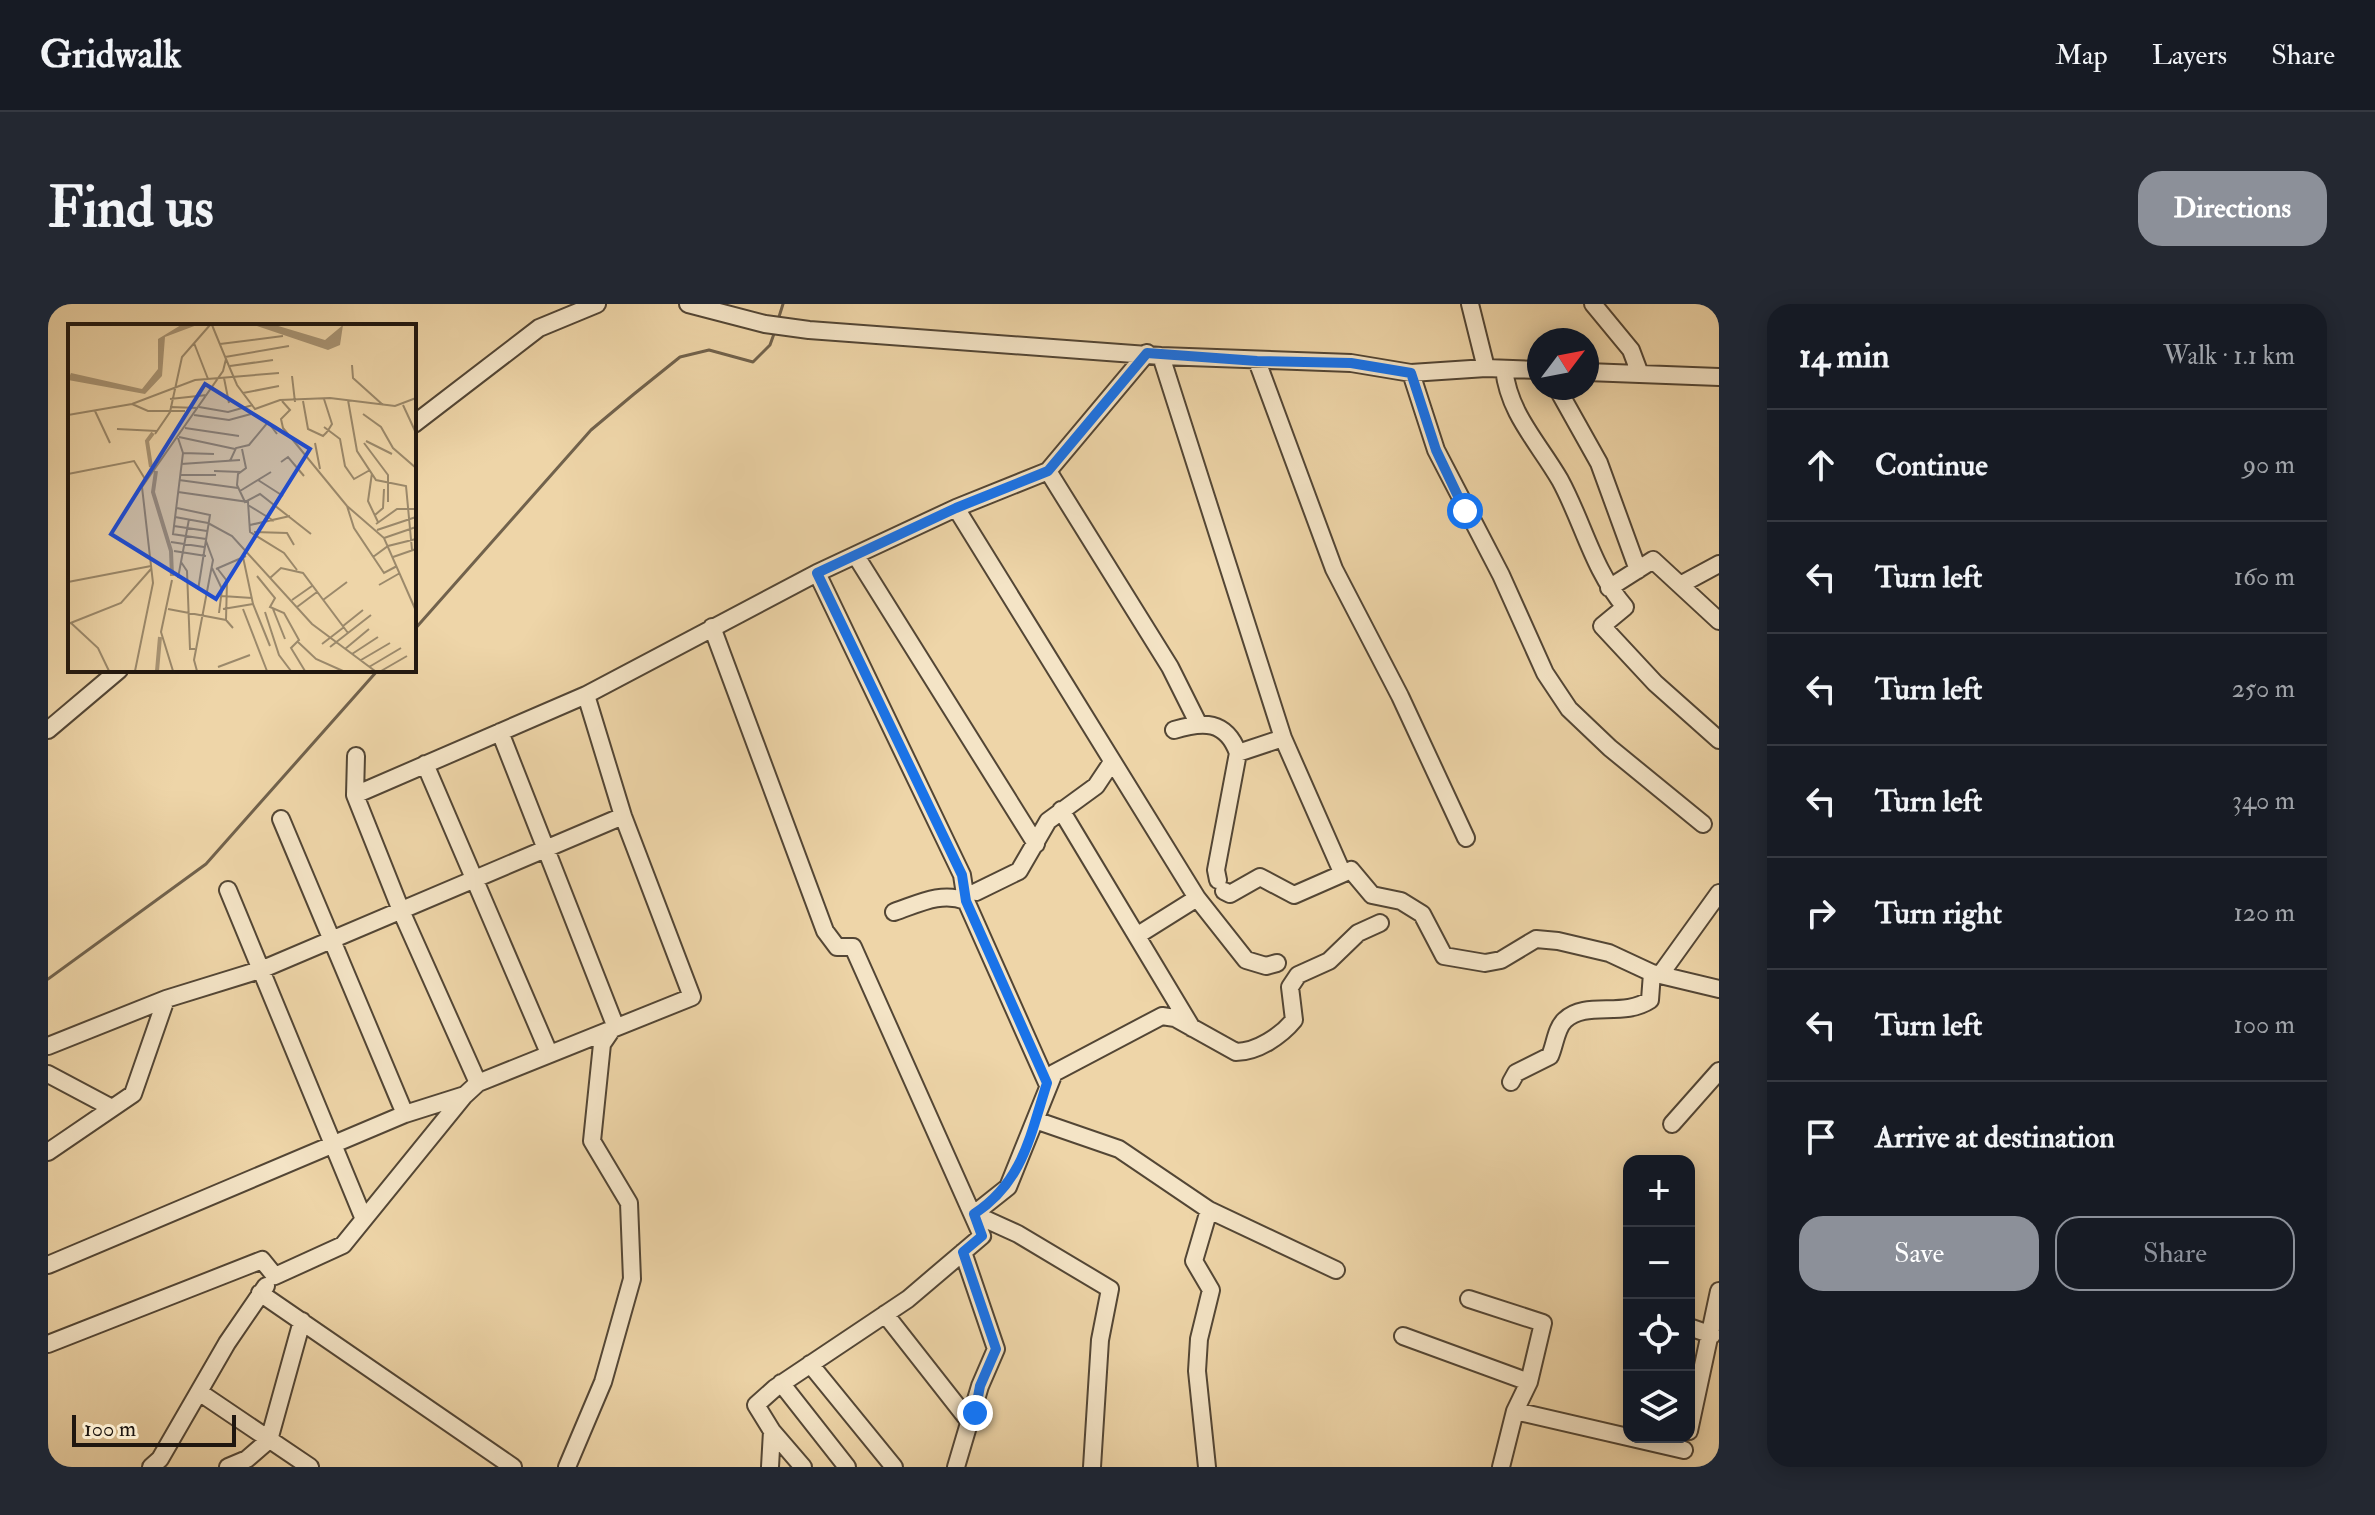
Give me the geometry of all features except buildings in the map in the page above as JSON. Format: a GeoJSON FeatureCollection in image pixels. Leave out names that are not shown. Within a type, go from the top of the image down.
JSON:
{"type":"FeatureCollection","features":[{"type":"Feature","properties":{"kind":"street"},"geometry":{"type":"LineString","coordinates":[[416,422],[539,328],[597,304]]}},
{"type":"Feature","properties":{"kind":"street"},"geometry":{"type":"LineString","coordinates":[[688,304],[765,324],[809,330],[1257,361],[1351,363],[1411,373],[1486,368],[1527,370]]}},
{"type":"Feature","properties":{"kind":"street"},"geometry":{"type":"LineString","coordinates":[[1470,304],[1486,368]]}},
{"type":"Feature","properties":{"kind":"street"},"geometry":{"type":"LineString","coordinates":[[1593,304],[1631,350],[1640,374]]}},
{"type":"Feature","properties":{"kind":"street"},"geometry":{"type":"LineString","coordinates":[[355,795],[586,695],[817,573],[956,508],[1048,471],[1154,354]]}},
{"type":"Feature","properties":{"kind":"street"},"geometry":{"type":"LineString","coordinates":[[1154,354],[1283,738],[1342,872]]}},
{"type":"Feature","properties":{"kind":"street"},"geometry":{"type":"LineString","coordinates":[[1257,361],[1334,569],[1400,696],[1466,838]]}},
{"type":"Feature","properties":{"kind":"street"},"geometry":{"type":"LineString","coordinates":[[1504,369],[1514,408],[1561,481],[1609,588],[1626,609],[1602,626],[1655,683],[1719,740]]}},
{"type":"Feature","properties":{"kind":"street"},"geometry":{"type":"LineString","coordinates":[[1599,372],[1719,377]]}},
{"type":"Feature","properties":{"kind":"street"},"geometry":{"type":"LineString","coordinates":[[1411,373],[1436,450],[1501,575],[1545,673],[1569,709],[1610,748],[1703,824]]}},
{"type":"Feature","properties":{"kind":"street"},"geometry":{"type":"LineString","coordinates":[[1564,400],[1599,463],[1638,570]]}},
{"type":"Feature","properties":{"kind":"street"},"geometry":{"type":"LineString","coordinates":[[1048,471],[1170,667],[1198,723]]}},
{"type":"Feature","properties":{"kind":"street"},"geometry":{"type":"LineString","coordinates":[[956,508],[1197,898],[1246,960],[1266,966],[1277,963]]}},
{"type":"Feature","properties":{"kind":"street"},"geometry":{"type":"LineString","coordinates":[[856,556],[1036,844]]}},
{"type":"Feature","properties":{"kind":"street"},"geometry":{"type":"LineString","coordinates":[[1609,588],[1655,561],[1719,621]]}},
{"type":"Feature","properties":{"kind":"street"},"geometry":{"type":"LineString","coordinates":[[1680,585],[1719,564]]}},
{"type":"Feature","properties":{"kind":"street"},"geometry":{"type":"LineString","coordinates":[[817,573],[962,875],[1047,1083]]}},
{"type":"Feature","properties":{"kind":"street"},"geometry":{"type":"LineString","coordinates":[[712,627],[825,931],[837,947],[853,947],[982,1236],[885,1314],[781,1383],[756,1405],[772,1431],[803,1467]]}},
{"type":"Feature","properties":{"kind":"street"},"geometry":{"type":"LineString","coordinates":[[48,730],[117,672]]}},
{"type":"Feature","properties":{"kind":"street"},"geometry":{"type":"LineString","coordinates":[[151,1467],[160,1459],[260,1293],[275,1276],[343,1245],[363,1217],[478,1083],[615,1025],[692,997],[623,816],[586,695]]}},
{"type":"Feature","properties":{"kind":"street"},"geometry":{"type":"LineString","coordinates":[[1174,730],[1198,723],[1224,729],[1238,753],[1216,870],[1221,886],[1230,894],[1260,877],[1289,893],[1299,894],[1351,870],[1359,875],[1372,895],[1413,907],[1430,927],[1444,956],[1485,963],[1501,960],[1536,939],[1609,953],[1656,974],[1719,989]]}},
{"type":"Feature","properties":{"kind":"street"},"geometry":{"type":"LineString","coordinates":[[500,732],[615,1025]]}},
{"type":"Feature","properties":{"kind":"street"},"geometry":{"type":"LineString","coordinates":[[1238,753],[1283,738]]}},
{"type":"Feature","properties":{"kind":"street"},"geometry":{"type":"LineString","coordinates":[[356,756],[355,795],[402,913],[478,1083]]}},
{"type":"Feature","properties":{"kind":"street"},"geometry":{"type":"LineString","coordinates":[[894,912],[940,897],[971,896],[1014,876],[1048,821],[1096,786],[1112,762]]}},
{"type":"Feature","properties":{"kind":"street"},"geometry":{"type":"LineString","coordinates":[[425,764],[549,1053]]}},
{"type":"Feature","properties":{"kind":"street"},"geometry":{"type":"LineString","coordinates":[[1061,810],[1193,1029]]}},
{"type":"Feature","properties":{"kind":"street"},"geometry":{"type":"LineString","coordinates":[[48,1046],[166,999],[263,969],[475,882],[623,816]]}},
{"type":"Feature","properties":{"kind":"street"},"geometry":{"type":"LineString","coordinates":[[281,819],[405,1114]]}},
{"type":"Feature","properties":{"kind":"street"},"geometry":{"type":"LineString","coordinates":[[228,890],[363,1217]]}},
{"type":"Feature","properties":{"kind":"street"},"geometry":{"type":"LineString","coordinates":[[1511,1082],[1516,1073],[1550,1056],[1563,1021],[1591,1010],[1628,1010],[1650,1000],[1656,974],[1719,893]]}},
{"type":"Feature","properties":{"kind":"street"},"geometry":{"type":"LineString","coordinates":[[1138,935],[1197,898]]}},
{"type":"Feature","properties":{"kind":"street"},"geometry":{"type":"LineString","coordinates":[[974,1214],[1008,1187],[1047,1083],[1066,1063],[1162,1016],[1175,1018],[1236,1052],[1278,1036],[1294,1020],[1290,987],[1298,975],[1329,961],[1358,933],[1380,923]]}},
{"type":"Feature","properties":{"kind":"street"},"geometry":{"type":"LineString","coordinates":[[48,1152],[133,1094],[166,999]]}},
{"type":"Feature","properties":{"kind":"street"},"geometry":{"type":"LineString","coordinates":[[567,1467],[603,1382],[632,1279],[629,1203],[592,1141],[602,1044],[615,1025]]}},
{"type":"Feature","properties":{"kind":"street"},"geometry":{"type":"LineString","coordinates":[[1672,1124],[1719,1071]]}},
{"type":"Feature","properties":{"kind":"street"},"geometry":{"type":"LineString","coordinates":[[48,1074],[112,1108]]}},
{"type":"Feature","properties":{"kind":"street"},"geometry":{"type":"LineString","coordinates":[[48,1265],[405,1114],[465,1095]]}},
{"type":"Feature","properties":{"kind":"street"},"geometry":{"type":"LineString","coordinates":[[1035,1120],[1119,1149],[1209,1210],[1336,1270]]}},
{"type":"Feature","properties":{"kind":"street"},"geometry":{"type":"LineString","coordinates":[[1207,1467],[1197,1371],[1199,1339],[1211,1290],[1194,1261],[1209,1210]]}},
{"type":"Feature","properties":{"kind":"street"},"geometry":{"type":"LineString","coordinates":[[974,1214],[1018,1234],[1110,1289],[1100,1340],[1092,1467]]}},
{"type":"Feature","properties":{"kind":"street"},"geometry":{"type":"LineString","coordinates":[[956,1467],[969,1421],[975,1413],[980,1386],[996,1349],[963,1252]]}},
{"type":"Feature","properties":{"kind":"street"},"geometry":{"type":"LineString","coordinates":[[48,1344],[262,1260],[275,1276]]}},
{"type":"Feature","properties":{"kind":"street"},"geometry":{"type":"LineString","coordinates":[[1695,1406],[1719,1291]]}},
{"type":"Feature","properties":{"kind":"street"},"geometry":{"type":"LineString","coordinates":[[260,1293],[513,1467]]}},
{"type":"Feature","properties":{"kind":"street"},"geometry":{"type":"LineString","coordinates":[[1469,1299],[1543,1323],[1529,1382],[1515,1411],[1501,1467]]}},
{"type":"Feature","properties":{"kind":"street"},"geometry":{"type":"LineString","coordinates":[[885,1314],[969,1421]]}},
{"type":"Feature","properties":{"kind":"street"},"geometry":{"type":"LineString","coordinates":[[228,1467],[247,1459],[269,1440],[302,1321]]}},
{"type":"Feature","properties":{"kind":"street"},"geometry":{"type":"LineString","coordinates":[[1695,1329],[1712,1335]]}},
{"type":"Feature","properties":{"kind":"street"},"geometry":{"type":"LineString","coordinates":[[1403,1336],[1529,1382]]}},
{"type":"Feature","properties":{"kind":"street"},"geometry":{"type":"LineString","coordinates":[[810,1364],[894,1467]]}},
{"type":"Feature","properties":{"kind":"street"},"geometry":{"type":"LineString","coordinates":[[781,1383],[847,1467]]}},
{"type":"Feature","properties":{"kind":"street"},"geometry":{"type":"LineString","coordinates":[[199,1392],[310,1467]]}},
{"type":"Feature","properties":{"kind":"street"},"geometry":{"type":"LineString","coordinates":[[1515,1411],[1686,1444],[1678,1467]]}},
{"type":"Feature","properties":{"kind":"street"},"geometry":{"type":"LineString","coordinates":[[770,1467],[772,1431]]}},
{"type":"Feature","properties":{"kind":"waterway"},"geometry":{"type":"LineString","coordinates":[[778,320],[783,304]]}},
{"type":"Feature","properties":{"kind":"waterway"},"geometry":{"type":"LineString","coordinates":[[416,628],[591,430],[634,394],[680,357],[709,350],[753,362],[770,345],[775,331]]}},
{"type":"Feature","properties":{"kind":"waterway"},"geometry":{"type":"LineString","coordinates":[[48,979],[206,864],[376,672]]}},
{"type":"Feature","properties":{"kind":"route"},"geometry":{"type":"LineString","coordinates":[[975,1413],[980,1386],[996,1349],[963,1252],[982,1236],[974,1214],[997,1199],[1008,1187],[1017,1169],[1047,1083],[966,901],[962,875],[817,573],[956,508],[1048,471],[1147,353],[1257,361],[1351,363],[1411,373],[1436,450],[1465,511]]}}]}
